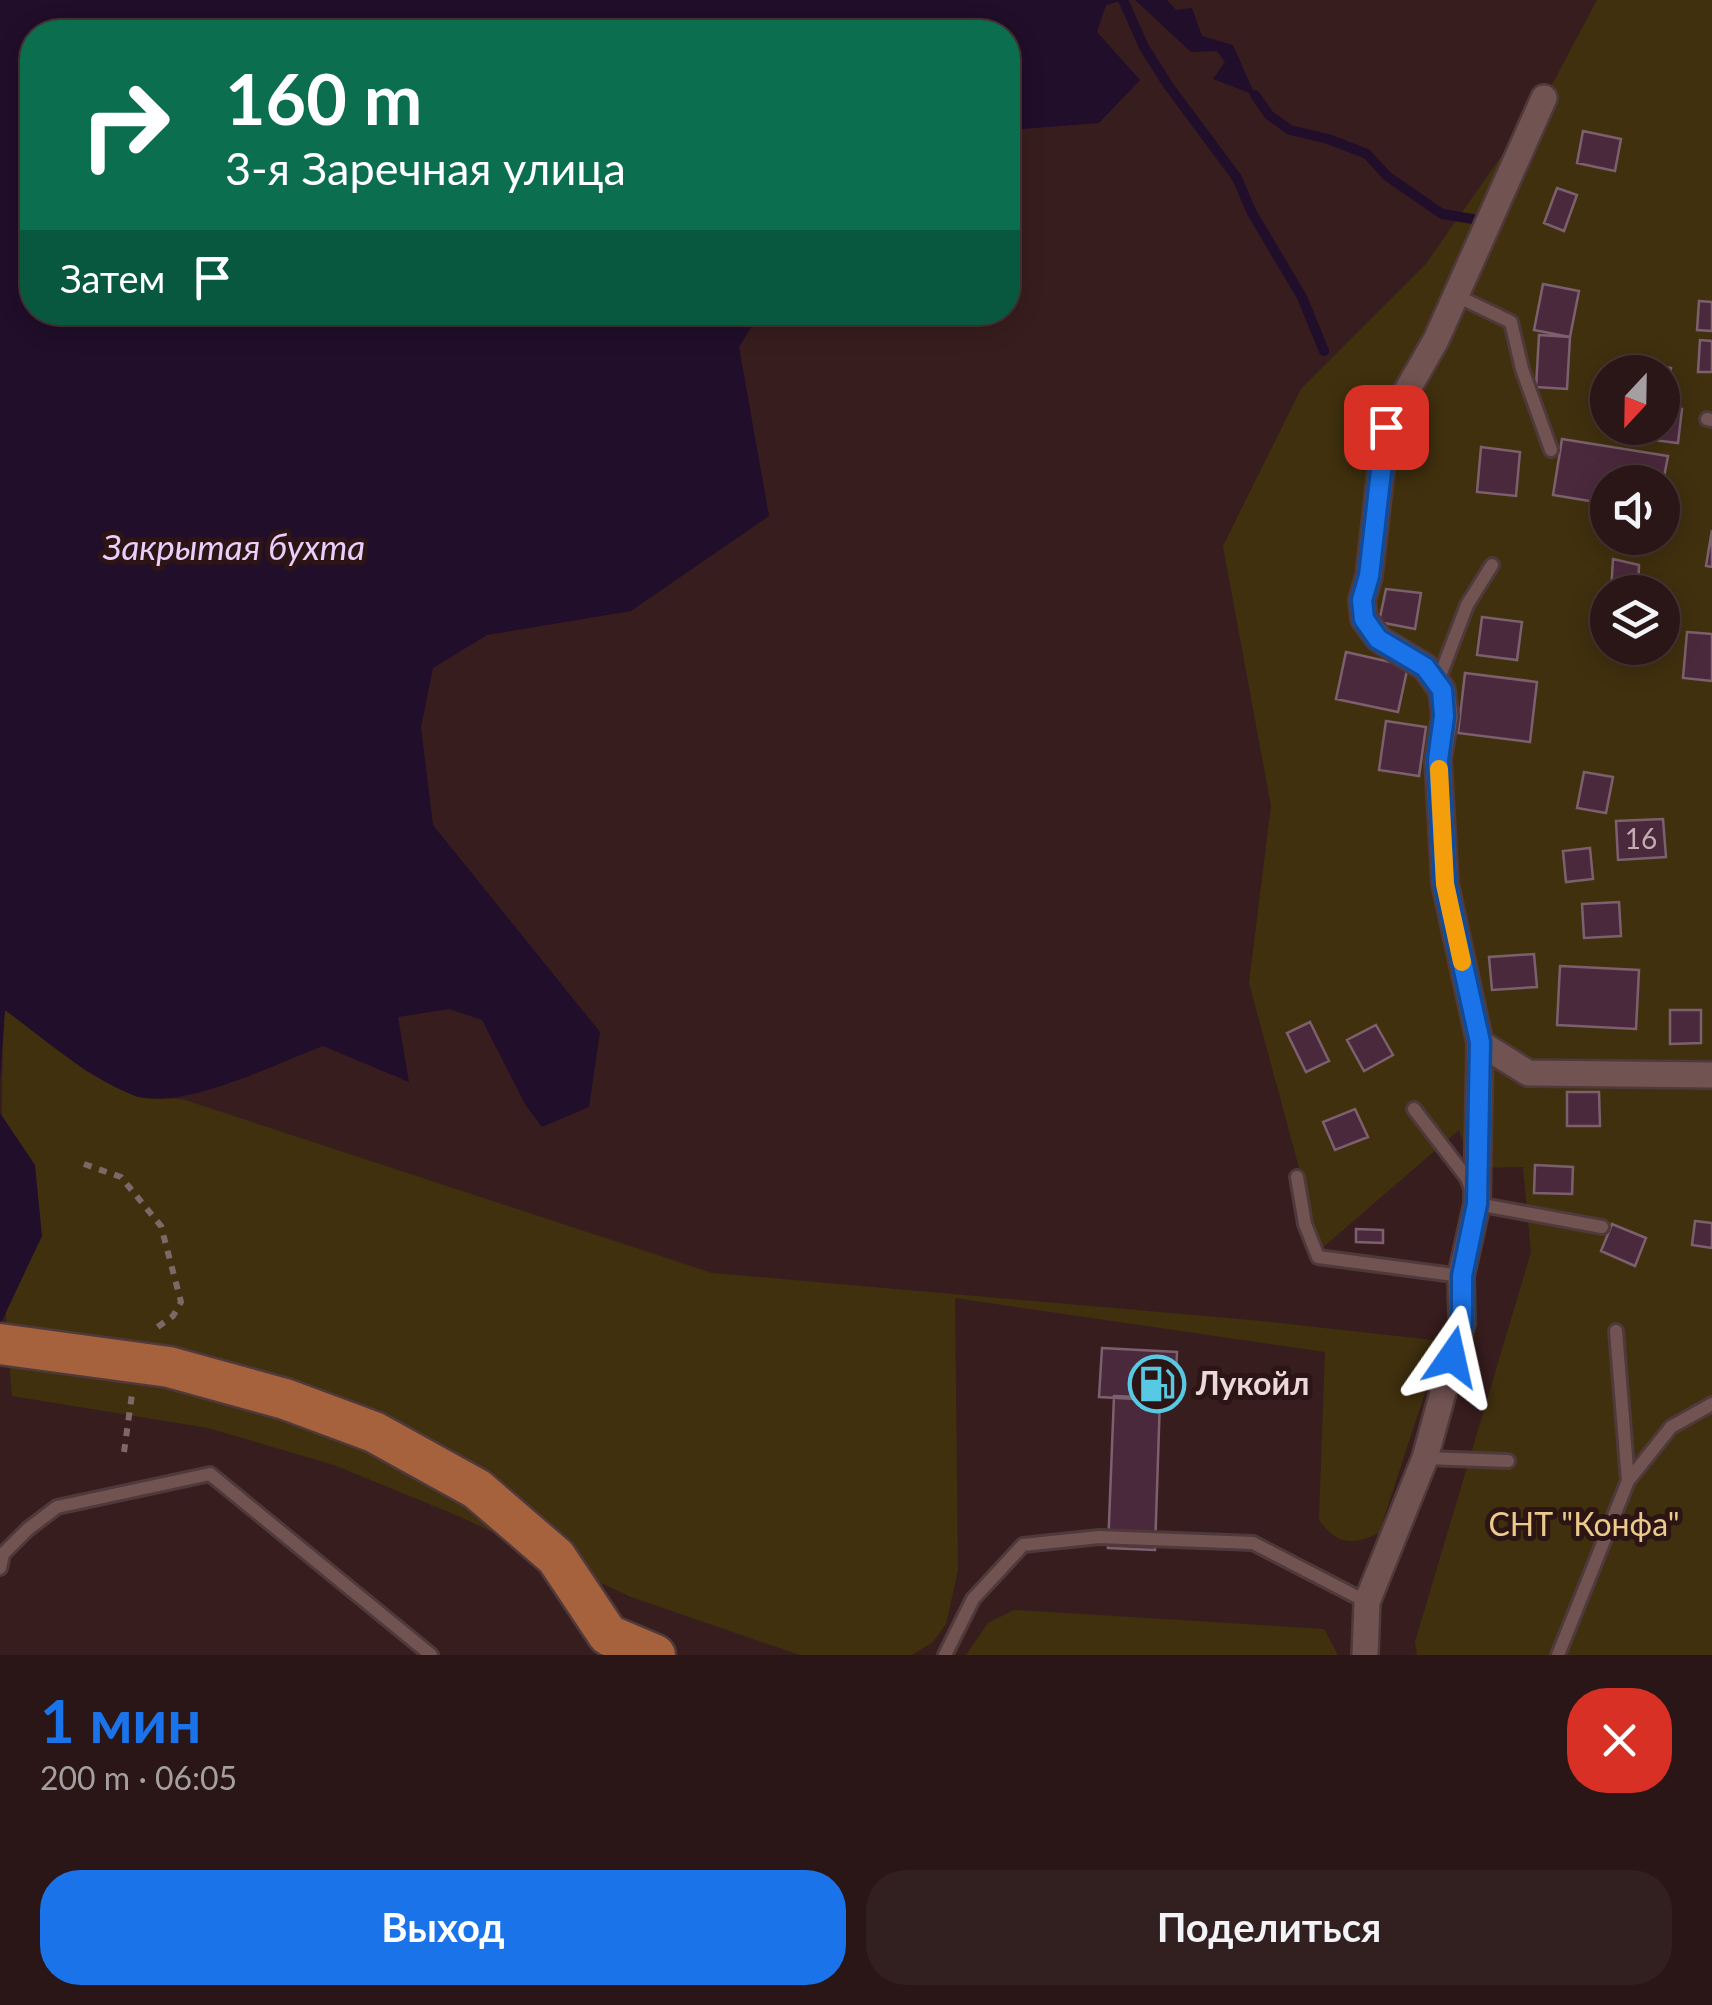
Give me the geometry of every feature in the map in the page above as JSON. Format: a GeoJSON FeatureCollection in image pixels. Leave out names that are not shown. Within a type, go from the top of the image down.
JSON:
{"type":"FeatureCollection","features":[{"type":"Feature","properties":{"kind":"main road"},"geometry":{"type":"LineString","coordinates":[[0,1344],[168,1366],[285,1399],[374,1432],[477,1489],[556,1557],[608,1645],[655,1655]]}},
{"type":"Feature","properties":{"kind":"street"},"geometry":{"type":"LineString","coordinates":[[1365,1655],[1367,1602],[1425,1458],[1462,1323],[1462,1276],[1477,1204],[1480,1042],[1445,884],[1438,760],[1444,716],[1442,690],[1425,667],[1378,639],[1364,619],[1362,600],[1369,576],[1386,427],[1456,296],[1544,98]]}},
{"type":"Feature","properties":{"kind":"street"},"geometry":{"type":"LineString","coordinates":[[1480,1042],[1528,1073],[1712,1075]]}},
{"type":"Feature","properties":{"kind":"lane"},"geometry":{"type":"LineString","coordinates":[[1456,296],[1511,322],[1522,369],[1551,450]]}},
{"type":"Feature","properties":{"kind":"lane"},"geometry":{"type":"LineString","coordinates":[[1442,690],[1440,676],[1467,605],[1492,565]]}},
{"type":"Feature","properties":{"kind":"lane"},"geometry":{"type":"LineString","coordinates":[[1414,1109],[1466,1178],[1477,1204],[1602,1227]]}},
{"type":"Feature","properties":{"kind":"lane"},"geometry":{"type":"LineString","coordinates":[[1297,1176],[1305,1224],[1318,1257],[1462,1276]]}},
{"type":"Feature","properties":{"kind":"lane"},"geometry":{"type":"LineString","coordinates":[[1616,1331],[1628,1481]]}},
{"type":"Feature","properties":{"kind":"lane"},"geometry":{"type":"LineString","coordinates":[[1558,1655],[1628,1481],[1672,1427],[1712,1404]]}},
{"type":"Feature","properties":{"kind":"lane"},"geometry":{"type":"LineString","coordinates":[[1425,1458],[1508,1461]]}},
{"type":"Feature","properties":{"kind":"lane"},"geometry":{"type":"LineString","coordinates":[[0,1568],[3,1554],[57,1507],[210,1474],[431,1655]]}},
{"type":"Feature","properties":{"kind":"lane"},"geometry":{"type":"LineString","coordinates":[[944,1655],[973,1599],[1024,1545],[1098,1537],[1253,1543],[1367,1602]]}},
{"type":"Feature","properties":{"kind":"path"},"geometry":{"type":"LineString","coordinates":[[84,1164],[121,1177],[161,1226],[181,1302],[172,1316],[143,1340]]}},
{"type":"Feature","properties":{"kind":"path"},"geometry":{"type":"LineString","coordinates":[[124,1452],[134,1388]]}},
{"type":"Feature","properties":{"kind":"green space","name":"СНТ \"Конфа\""},"geometry":{"type":"Polygon","coordinates":[[[1597,0],[1712,0],[1712,1655],[1417,1655],[1415,1642],[1531,1252],[1523,1167],[1472,1168],[1459,1130],[1321,1249],[1249,983],[1271,806],[1223,546],[1301,389],[1425,265],[1554,81],[1597,0]]]}},
{"type":"Feature","properties":{"kind":"green space"},"geometry":{"type":"Polygon","coordinates":[[[4,1009],[86,1071],[137,1097],[182,1099],[712,1273],[1251,1320],[1442,1341],[1379,1533],[1353,1541],[1338,1538],[1319,1520],[1325,1352],[955,1298],[958,1570],[946,1624],[933,1642],[912,1655],[800,1655],[631,1597],[456,1515],[334,1465],[208,1428],[12,1396],[2,1203],[4,1009]]]}},
{"type":"Feature","properties":{"kind":"green space"},"geometry":{"type":"Polygon","coordinates":[[[1014,1610],[1324,1629],[1338,1655],[966,1655],[988,1623],[1014,1610]]]}},
{"type":"Feature","properties":{"kind":"water","name":"Закрытая бухта"},"geometry":{"type":"Polygon","coordinates":[[[0,0],[1124,0],[1106,5],[1097,32],[1140,80],[1099,123],[1020,129],[1020,20],[20,20],[20,325],[753,325],[739,347],[769,516],[631,611],[487,635],[433,668],[421,727],[433,825],[600,1032],[589,1107],[542,1127],[525,1104],[482,1020],[449,1009],[398,1017],[409,1082],[323,1046],[228,1084],[152,1099],[133,1095],[99,1078],[5,1010],[0,1081],[0,0]]]}},
{"type":"Feature","properties":{"kind":"water"},"geometry":{"type":"Polygon","coordinates":[[[1135,0],[1167,0],[1176,10],[1192,8],[1202,36],[1233,45],[1255,95],[1213,79],[1225,62],[1217,51],[1191,52],[1135,0]]]}},
{"type":"Feature","properties":{"kind":"water"},"geometry":{"type":"Polygon","coordinates":[[[0,1113],[35,1165],[42,1236],[0,1325],[0,1113]]]}},
{"type":"Feature","properties":{"kind":"building"},"geometry":{"type":"Polygon","coordinates":[[[1583,131],[1621,139],[1615,171],[1577,163],[1583,131]]]}},
{"type":"Feature","properties":{"kind":"building"},"geometry":{"type":"Polygon","coordinates":[[[1557,188],[1577,195],[1564,231],[1544,223],[1557,188]]]}},
{"type":"Feature","properties":{"kind":"building"},"geometry":{"type":"Polygon","coordinates":[[[1543,284],[1579,291],[1570,337],[1534,330],[1543,284]]]}},
{"type":"Feature","properties":{"kind":"building"},"geometry":{"type":"Polygon","coordinates":[[[1699,301],[1712,302],[1712,331],[1697,330],[1699,301]]]}},
{"type":"Feature","properties":{"kind":"building"},"geometry":{"type":"Polygon","coordinates":[[[1539,335],[1570,337],[1567,389],[1536,387],[1539,335]]]}},
{"type":"Feature","properties":{"kind":"building"},"geometry":{"type":"Polygon","coordinates":[[[1700,340],[1712,341],[1712,372],[1698,372],[1700,340]]]}},
{"type":"Feature","properties":{"kind":"building"},"geometry":{"type":"Polygon","coordinates":[[[1562,439],[1668,456],[1666,465],[1590,465],[1590,501],[1553,495],[1562,439]]]}},
{"type":"Feature","properties":{"kind":"building"},"geometry":{"type":"Polygon","coordinates":[[[1481,447],[1520,452],[1516,496],[1477,492],[1481,447]]]}},
{"type":"Feature","properties":{"kind":"building"},"geometry":{"type":"Polygon","coordinates":[[[1712,530],[1712,567],[1706,566],[1712,530]]]}},
{"type":"Feature","properties":{"kind":"building"},"geometry":{"type":"Polygon","coordinates":[[[1613,559],[1639,565],[1639,575],[1612,575],[1613,559]]]}},
{"type":"Feature","properties":{"kind":"building"},"geometry":{"type":"Polygon","coordinates":[[[1386,589],[1421,593],[1415,629],[1379,622],[1386,589]]]}},
{"type":"Feature","properties":{"kind":"building"},"geometry":{"type":"Polygon","coordinates":[[[1482,617],[1522,622],[1517,660],[1477,655],[1482,617]]]}},
{"type":"Feature","properties":{"kind":"building"},"geometry":{"type":"Polygon","coordinates":[[[1687,632],[1712,634],[1712,681],[1683,678],[1687,632]]]}},
{"type":"Feature","properties":{"kind":"building"},"geometry":{"type":"Polygon","coordinates":[[[1346,652],[1408,666],[1398,712],[1336,699],[1346,652]]]}},
{"type":"Feature","properties":{"kind":"building"},"geometry":{"type":"Polygon","coordinates":[[[1465,673],[1537,682],[1530,742],[1458,733],[1465,673]]]}},
{"type":"Feature","properties":{"kind":"building"},"geometry":{"type":"Polygon","coordinates":[[[1386,721],[1426,727],[1419,776],[1379,770],[1386,721]]]}},
{"type":"Feature","properties":{"kind":"building"},"geometry":{"type":"Polygon","coordinates":[[[1584,772],[1613,777],[1606,813],[1577,808],[1584,772]]]}},
{"type":"Feature","properties":{"kind":"building"},"geometry":{"type":"Polygon","coordinates":[[[1663,819],[1666,857],[1618,860],[1616,821],[1663,819]]]}},
{"type":"Feature","properties":{"kind":"building"},"geometry":{"type":"Polygon","coordinates":[[[1590,848],[1593,879],[1566,882],[1563,851],[1590,848]]]}},
{"type":"Feature","properties":{"kind":"building"},"geometry":{"type":"Polygon","coordinates":[[[1619,902],[1621,936],[1584,938],[1582,904],[1619,902]]]}},
{"type":"Feature","properties":{"kind":"building"},"geometry":{"type":"Polygon","coordinates":[[[1534,954],[1537,987],[1492,990],[1489,957],[1534,954]]]}},
{"type":"Feature","properties":{"kind":"building"},"geometry":{"type":"Polygon","coordinates":[[[1560,966],[1639,970],[1636,1029],[1557,1025],[1560,966]]]}},
{"type":"Feature","properties":{"kind":"building"},"geometry":{"type":"Polygon","coordinates":[[[1670,1010],[1701,1010],[1701,1043],[1670,1044],[1670,1010]]]}},
{"type":"Feature","properties":{"kind":"building"},"geometry":{"type":"Polygon","coordinates":[[[1310,1022],[1329,1061],[1306,1072],[1287,1033],[1310,1022]]]}},
{"type":"Feature","properties":{"kind":"building"},"geometry":{"type":"Polygon","coordinates":[[[1376,1025],[1393,1055],[1364,1071],[1347,1040],[1376,1025]]]}},
{"type":"Feature","properties":{"kind":"building"},"geometry":{"type":"Polygon","coordinates":[[[1567,1092],[1599,1092],[1600,1126],[1567,1126],[1567,1092]]]}},
{"type":"Feature","properties":{"kind":"building"},"geometry":{"type":"Polygon","coordinates":[[[1355,1109],[1368,1137],[1335,1150],[1323,1122],[1355,1109]]]}},
{"type":"Feature","properties":{"kind":"building"},"geometry":{"type":"Polygon","coordinates":[[[1535,1165],[1573,1167],[1572,1194],[1534,1193],[1535,1165]]]}},
{"type":"Feature","properties":{"kind":"building"},"geometry":{"type":"Polygon","coordinates":[[[1695,1221],[1712,1223],[1712,1248],[1692,1245],[1695,1221]]]}},
{"type":"Feature","properties":{"kind":"building"},"geometry":{"type":"Polygon","coordinates":[[[1612,1224],[1646,1238],[1635,1266],[1601,1251],[1612,1224]]]}},
{"type":"Feature","properties":{"kind":"building"},"geometry":{"type":"Polygon","coordinates":[[[1356,1229],[1383,1230],[1383,1243],[1356,1242],[1356,1229]]]}},
{"type":"Feature","properties":{"kind":"building"},"geometry":{"type":"Polygon","coordinates":[[[1102,1348],[1177,1352],[1175,1401],[1099,1397],[1102,1348]]]}},
{"type":"Feature","properties":{"kind":"building"},"geometry":{"type":"Polygon","coordinates":[[[1114,1396],[1160,1398],[1155,1550],[1108,1548],[1114,1396]]]}},
{"type":"Feature","properties":{"kind":"waterway"},"geometry":{"type":"LineString","coordinates":[[1123,0],[1144,47],[1168,85],[1237,178],[1252,213],[1302,297],[1324,351]]}},
{"type":"Feature","properties":{"kind":"waterway"},"geometry":{"type":"LineString","coordinates":[[1255,95],[1269,115],[1290,130],[1367,154],[1387,176],[1442,214],[1485,221]]}},
{"type":"Feature","properties":{"kind":"slow traffic"},"geometry":{"type":"LineString","coordinates":[[1439,769],[1445,884],[1462,962]]}},
{"type":"Feature","properties":{"kind":"place","name":"Лукойл"},"geometry":{"type":"Point","coordinates":[1157,1384]}},
{"type":"Feature","properties":{"kind":"route"},"geometry":{"type":"LineString","coordinates":[[1386,427],[1369,576],[1362,600],[1364,619],[1378,639],[1425,667],[1442,690],[1444,716],[1438,760],[1445,884],[1480,1042],[1477,1204],[1462,1276],[1462,1323],[1452,1357]]}}]}
